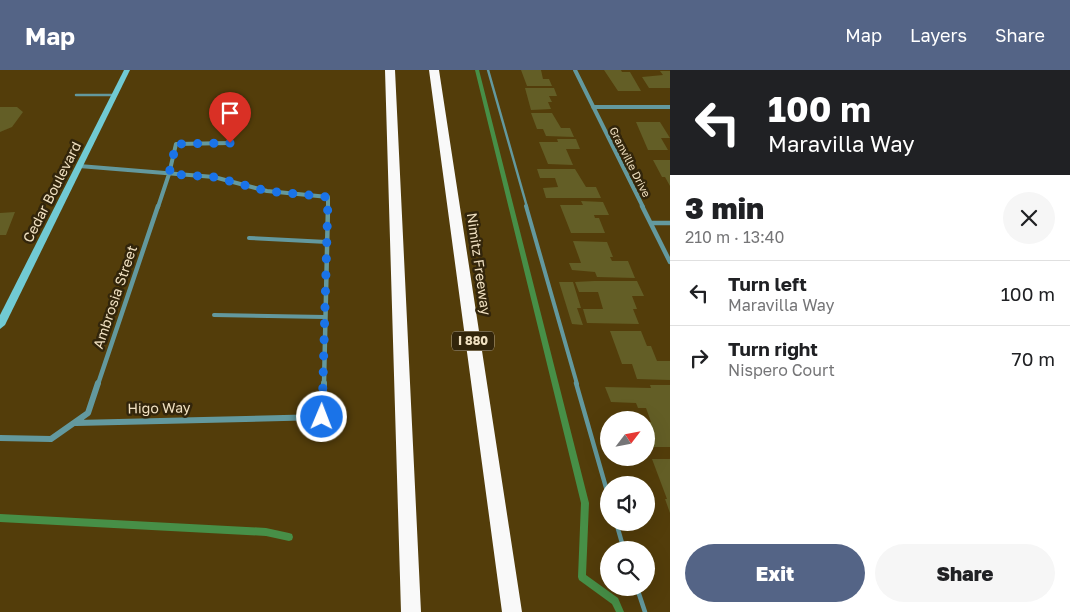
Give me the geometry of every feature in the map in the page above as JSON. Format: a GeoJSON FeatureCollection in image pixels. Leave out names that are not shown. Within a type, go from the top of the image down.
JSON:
{"type":"FeatureCollection","features":[{"type":"Feature","properties":{"kind":"highway"},"geometry":{"type":"LineString","coordinates":[[390,70],[411,612]]}},
{"type":"Feature","properties":{"kind":"highway","name":"Nimitz Freeway"},"geometry":{"type":"LineString","coordinates":[[434,70],[512,612]]}},
{"type":"Feature","properties":{"kind":"main road","name":"Cedar Boulevard"},"geometry":{"type":"LineString","coordinates":[[0,324],[126,70]]}},
{"type":"Feature","properties":{"kind":"street","name":"Granville Drive"},"geometry":{"type":"LineString","coordinates":[[575,70],[670,262]]}},
{"type":"Feature","properties":{"kind":"street"},"geometry":{"type":"LineString","coordinates":[[593,107],[670,107]]}},
{"type":"Feature","properties":{"kind":"street","name":"Ambrosia Street"},"geometry":{"type":"LineString","coordinates":[[76,423],[88,413],[169,174],[176,144],[230,143]]}},
{"type":"Feature","properties":{"kind":"street"},"geometry":{"type":"LineString","coordinates":[[79,166],[214,177],[267,191],[328,197],[325,317]]}},
{"type":"Feature","properties":{"kind":"street"},"geometry":{"type":"LineString","coordinates":[[651,222],[670,223]]}},
{"type":"Feature","properties":{"kind":"street","name":"Higo Way"},"geometry":{"type":"LineString","coordinates":[[76,423],[322,417],[325,317]]}},
{"type":"Feature","properties":{"kind":"street"},"geometry":{"type":"LineString","coordinates":[[0,438],[51,439],[76,423]]}},
{"type":"Feature","properties":{"kind":"lane"},"geometry":{"type":"LineString","coordinates":[[488,70],[603,476]]}},
{"type":"Feature","properties":{"kind":"lane"},"geometry":{"type":"LineString","coordinates":[[76,95],[114,96]]}},
{"type":"Feature","properties":{"kind":"lane"},"geometry":{"type":"LineString","coordinates":[[249,238],[326,242]]}},
{"type":"Feature","properties":{"kind":"lane"},"geometry":{"type":"LineString","coordinates":[[214,315],[325,317]]}},
{"type":"Feature","properties":{"kind":"lane"},"geometry":{"type":"LineString","coordinates":[[639,596],[645,612]]}},
{"type":"Feature","properties":{"kind":"building"},"geometry":{"type":"Polygon","coordinates":[[[521,70],[541,70],[543,79],[549,79],[552,86],[527,86],[521,70]]]}},
{"type":"Feature","properties":{"kind":"building"},"geometry":{"type":"Polygon","coordinates":[[[604,70],[630,72],[641,91],[618,91],[604,70]]]}},
{"type":"Feature","properties":{"kind":"building"},"geometry":{"type":"Polygon","coordinates":[[[660,71],[670,71],[670,88],[649,88],[642,77],[663,75],[660,71]]]}},
{"type":"Feature","properties":{"kind":"building"},"geometry":{"type":"Polygon","coordinates":[[[525,88],[554,88],[557,96],[549,96],[552,102],[548,102],[551,109],[531,110],[525,88]]]}},
{"type":"Feature","properties":{"kind":"building"},"geometry":{"type":"Polygon","coordinates":[[[0,107],[17,107],[23,112],[12,127],[0,132],[0,107]]]}},
{"type":"Feature","properties":{"kind":"building"},"geometry":{"type":"Polygon","coordinates":[[[531,113],[552,113],[561,128],[570,128],[574,137],[546,136],[543,129],[537,129],[531,113]]]}},
{"type":"Feature","properties":{"kind":"building"},"geometry":{"type":"Polygon","coordinates":[[[636,122],[660,122],[670,138],[661,138],[668,150],[648,150],[636,122]]]}},
{"type":"Feature","properties":{"kind":"building"},"geometry":{"type":"Polygon","coordinates":[[[557,139],[576,139],[580,149],[566,149],[573,165],[548,164],[539,142],[558,142],[557,139]]]}},
{"type":"Feature","properties":{"kind":"building"},"geometry":{"type":"Polygon","coordinates":[[[653,160],[670,160],[670,186],[665,177],[662,177],[653,160]]]}},
{"type":"Feature","properties":{"kind":"building"},"geometry":{"type":"Polygon","coordinates":[[[537,169],[575,169],[586,187],[596,187],[601,198],[546,198],[543,188],[558,187],[555,178],[540,178],[537,169]]]}},
{"type":"Feature","properties":{"kind":"building"},"geometry":{"type":"Polygon","coordinates":[[[581,201],[603,202],[609,215],[594,215],[595,218],[599,218],[605,233],[571,233],[560,205],[583,205],[581,201]]]}},
{"type":"Feature","properties":{"kind":"building"},"geometry":{"type":"Polygon","coordinates":[[[15,212],[6,235],[0,235],[0,213],[15,212]]]}},
{"type":"Feature","properties":{"kind":"building"},"geometry":{"type":"Polygon","coordinates":[[[573,241],[607,242],[613,257],[610,257],[612,261],[628,261],[635,278],[597,277],[595,272],[572,270],[569,263],[581,263],[573,241]]]}},
{"type":"Feature","properties":{"kind":"building"},"geometry":{"type":"Polygon","coordinates":[[[637,281],[644,296],[632,296],[637,309],[633,309],[639,324],[587,323],[583,309],[603,309],[598,292],[579,292],[575,282],[637,281]]]}},
{"type":"Feature","properties":{"kind":"building"},"geometry":{"type":"Polygon","coordinates":[[[559,282],[573,282],[581,308],[577,308],[583,325],[572,324],[559,282]]]}},
{"type":"Feature","properties":{"kind":"building"},"geometry":{"type":"Polygon","coordinates":[[[610,331],[641,331],[647,346],[651,346],[657,361],[670,361],[670,380],[637,379],[632,364],[622,364],[610,331]]]}},
{"type":"Feature","properties":{"kind":"building"},"geometry":{"type":"Polygon","coordinates":[[[650,385],[670,385],[670,447],[655,447],[655,411],[638,408],[636,403],[611,402],[605,387],[651,388],[650,385]]]}},
{"type":"Feature","properties":{"kind":"building"},"geometry":{"type":"Polygon","coordinates":[[[655,459],[670,459],[670,513],[665,499],[667,499],[655,466],[655,459]]]}},
{"type":"Feature","properties":{"kind":"waterway"},"geometry":{"type":"LineString","coordinates":[[477,70],[585,503],[582,577],[615,601],[620,612]]}},
{"type":"Feature","properties":{"kind":"waterway"},"geometry":{"type":"LineString","coordinates":[[0,518],[266,532],[289,537]]}},
{"type":"Feature","properties":{"kind":"route"},"geometry":{"type":"LineString","coordinates":[[230,143],[176,144],[169,174],[214,177],[267,191],[328,197],[322,417]]}}]}
